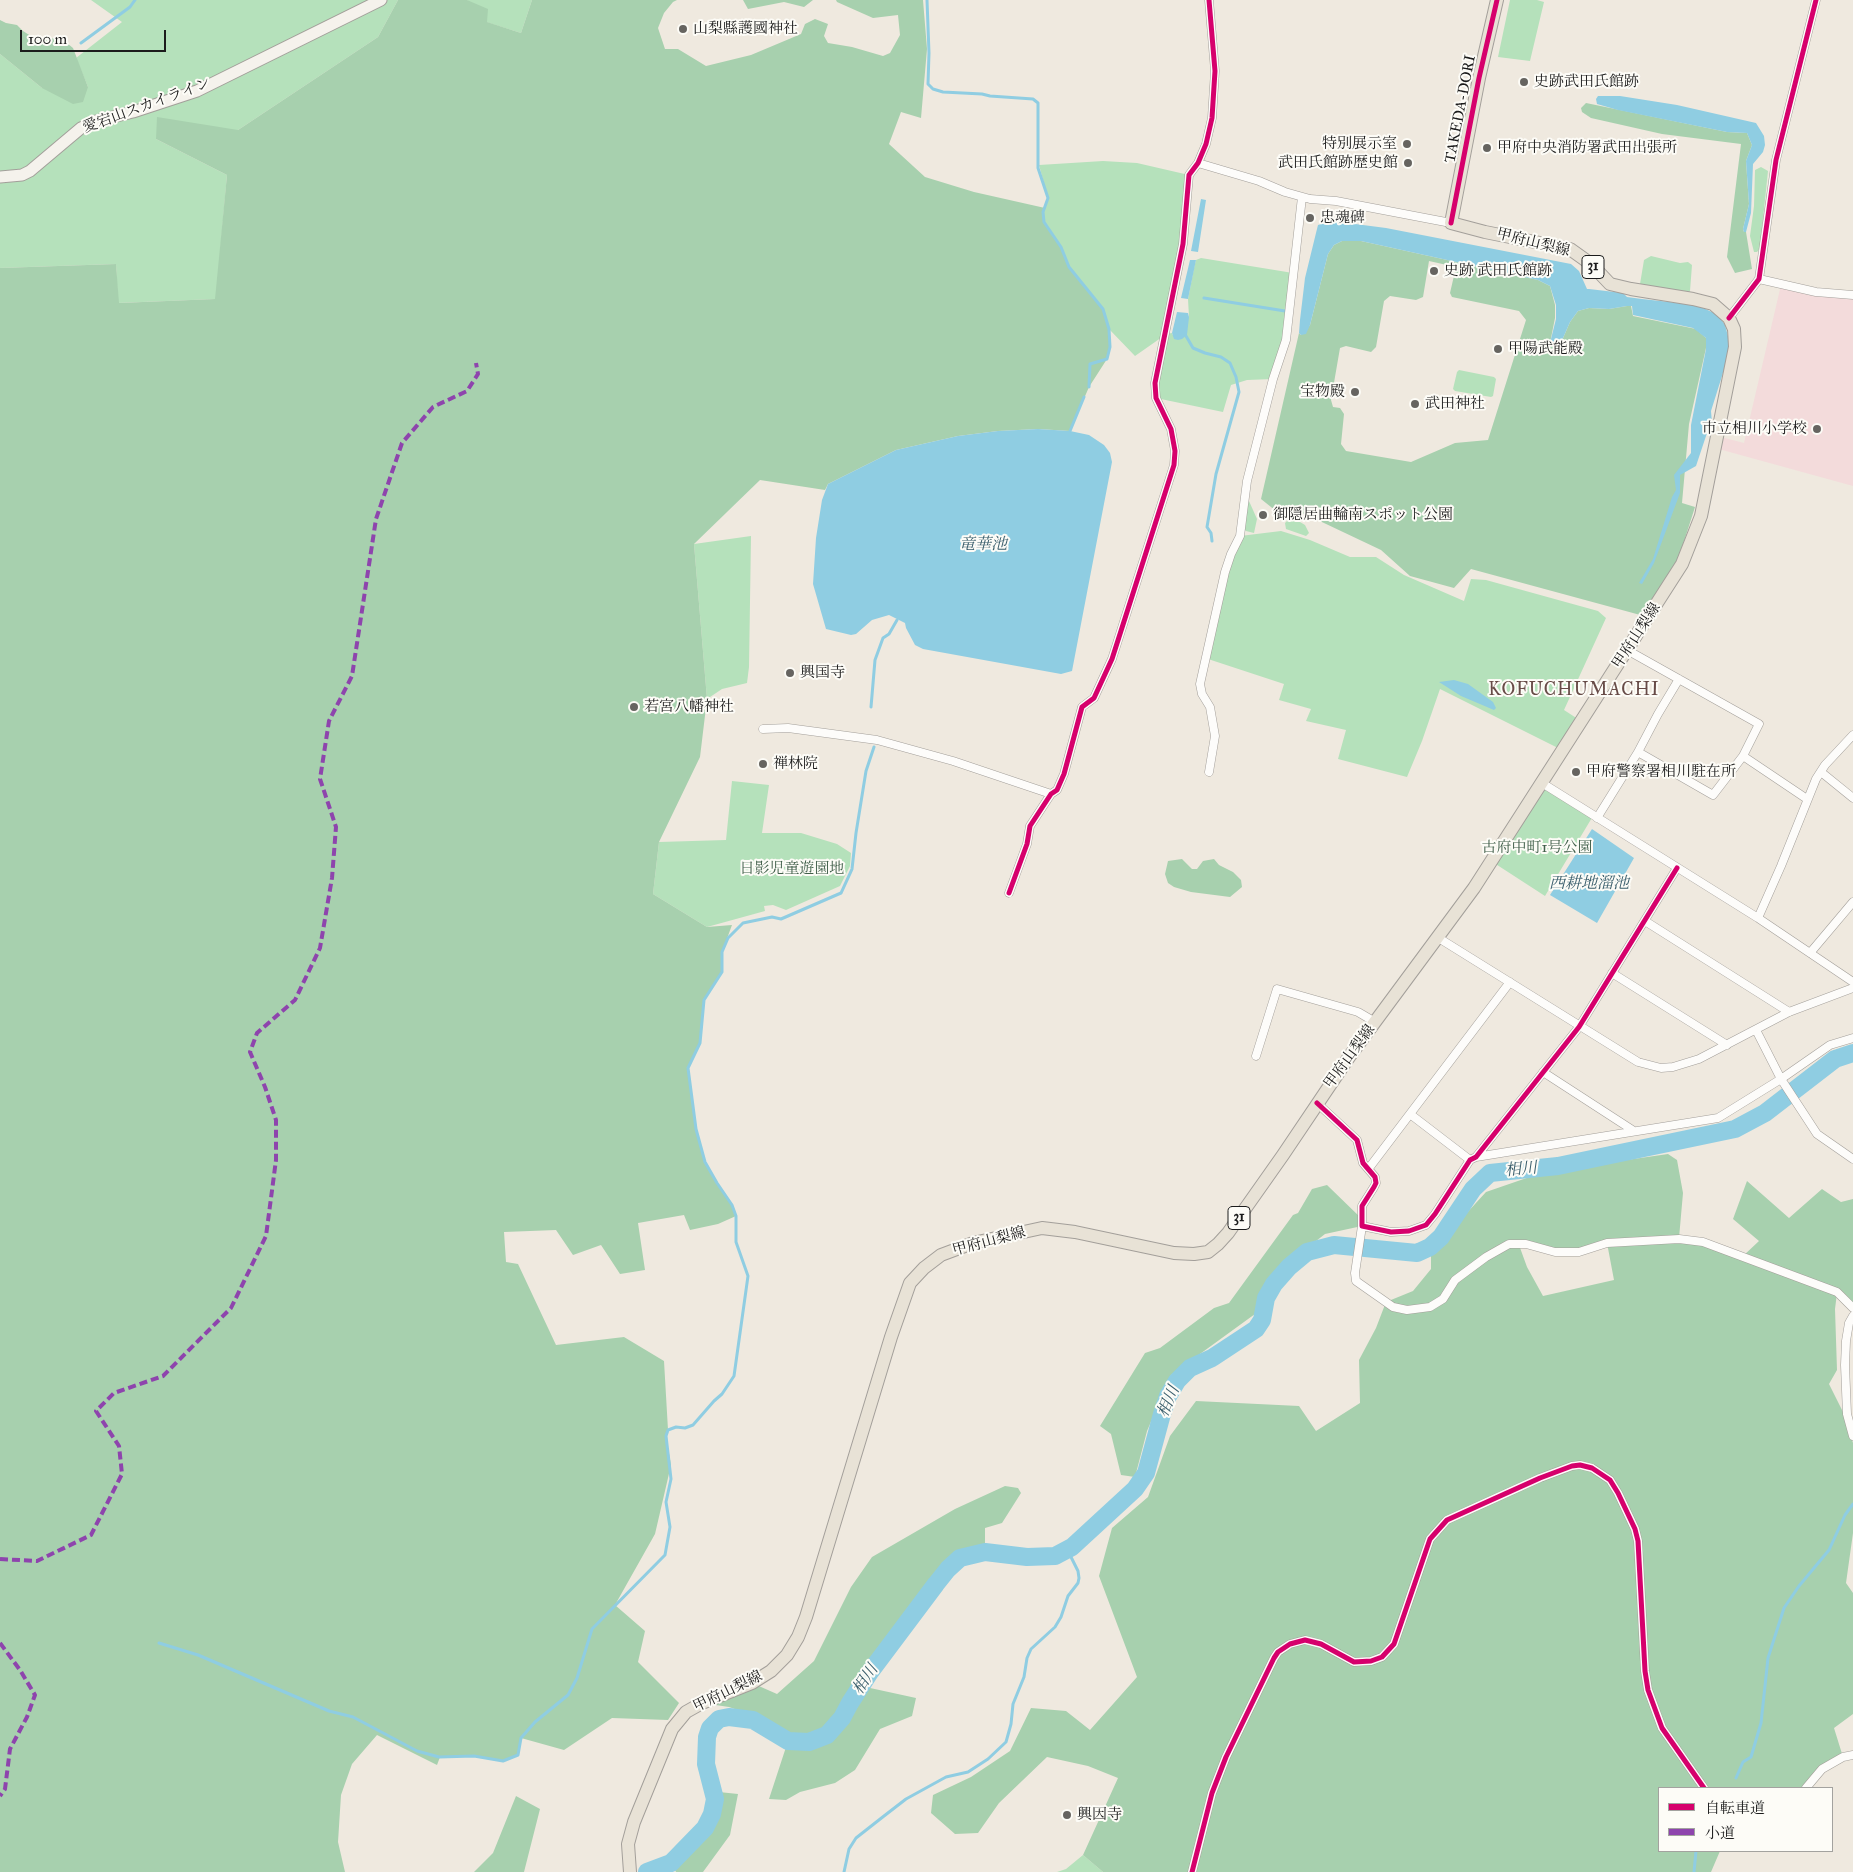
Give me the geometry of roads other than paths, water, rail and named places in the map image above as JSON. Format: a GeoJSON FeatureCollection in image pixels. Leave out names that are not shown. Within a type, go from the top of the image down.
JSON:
{"type":"FeatureCollection","features":[{"type":"Feature","properties":{"kind":"main road","name":"愛宕山スカイライン"},"geometry":{"type":"LineString","coordinates":[[0,177],[22,175],[30,171],[80,128],[96,121],[133,112],[197,91],[381,0]]}},
{"type":"Feature","properties":{"kind":"main road","name":"TAKEDA-DORI"},"geometry":{"type":"LineString","coordinates":[[1451,223],[1479,78],[1497,0]]}},
{"type":"Feature","properties":{"kind":"main road","name":"甲府山梨線"},"geometry":{"type":"LineString","coordinates":[[630,1872],[628,1844],[634,1822],[672,1729],[686,1712],[702,1703],[752,1683],[771,1671],[787,1655],[798,1638],[891,1337],[910,1284],[924,1268],[941,1255],[973,1243],[1042,1228],[1075,1232],[1174,1253],[1194,1254],[1208,1252],[1218,1244],[1228,1233],[1283,1155],[1374,1022],[1474,888],[1682,564],[1701,516],[1735,347],[1734,330],[1729,318],[1713,304],[1610,284],[1591,264],[1570,249],[1485,232],[1451,223]]}},
{"type":"Feature","properties":{"kind":"street"},"geometry":{"type":"LineString","coordinates":[[1008,893],[1028,844],[1030,826],[1051,794],[1057,790],[1064,774],[1082,707],[1094,698],[1112,659],[1174,465],[1176,451],[1171,429],[1156,398],[1155,383],[1183,244],[1189,174],[1198,163],[1206,144],[1212,118],[1215,71],[1209,0]]}},
{"type":"Feature","properties":{"kind":"street"},"geometry":{"type":"LineString","coordinates":[[1729,318],[1759,279],[1776,160],[1816,0]]}},
{"type":"Feature","properties":{"kind":"street"},"geometry":{"type":"LineString","coordinates":[[1198,163],[1259,181],[1310,199],[1336,201],[1451,223]]}},
{"type":"Feature","properties":{"kind":"street"},"geometry":{"type":"LineString","coordinates":[[1209,772],[1216,736],[1210,707],[1202,694],[1200,684],[1225,572],[1240,536],[1247,481],[1273,379],[1286,340],[1302,197]]}},
{"type":"Feature","properties":{"kind":"street"},"geometry":{"type":"LineString","coordinates":[[1759,279],[1816,292],[1853,295]]}},
{"type":"Feature","properties":{"kind":"street"},"geometry":{"type":"LineString","coordinates":[[1628,650],[1759,724],[1743,756],[1712,795],[1638,752]]}},
{"type":"Feature","properties":{"kind":"street"},"geometry":{"type":"LineString","coordinates":[[1597,818],[1638,752],[1679,679]]}},
{"type":"Feature","properties":{"kind":"street"},"geometry":{"type":"LineString","coordinates":[[763,729],[788,728],[877,740],[953,761],[1051,794]]}},
{"type":"Feature","properties":{"kind":"street"},"geometry":{"type":"LineString","coordinates":[[1758,918],[1785,857],[1807,800],[1821,772],[1853,735]]}},
{"type":"Feature","properties":{"kind":"street"},"geometry":{"type":"LineString","coordinates":[[1743,756],[1807,800]]}},
{"type":"Feature","properties":{"kind":"street"},"geometry":{"type":"LineString","coordinates":[[1821,772],[1853,798]]}},
{"type":"Feature","properties":{"kind":"street"},"geometry":{"type":"LineString","coordinates":[[1542,783],[1758,918],[1853,982]]}},
{"type":"Feature","properties":{"kind":"street"},"geometry":{"type":"LineString","coordinates":[[1362,1226],[1391,1232],[1418,1229],[1426,1225],[1473,1159],[1579,1027],[1677,868]]}},
{"type":"Feature","properties":{"kind":"street"},"geometry":{"type":"LineString","coordinates":[[1810,953],[1853,902]]}},
{"type":"Feature","properties":{"kind":"street"},"geometry":{"type":"LineString","coordinates":[[1645,921],[1788,1012]]}},
{"type":"Feature","properties":{"kind":"street"},"geometry":{"type":"LineString","coordinates":[[1437,938],[1638,1062],[1661,1068],[1686,1064],[1727,1045],[1788,1012],[1853,988]]}},
{"type":"Feature","properties":{"kind":"street"},"geometry":{"type":"LineString","coordinates":[[1612,973],[1727,1045]]}},
{"type":"Feature","properties":{"kind":"street"},"geometry":{"type":"LineString","coordinates":[[1369,1168],[1510,982]]}},
{"type":"Feature","properties":{"kind":"street"},"geometry":{"type":"LineString","coordinates":[[1256,1056],[1277,990],[1358,1012],[1374,1022]]}},
{"type":"Feature","properties":{"kind":"street"},"geometry":{"type":"LineString","coordinates":[[1756,1030],[1783,1082],[1817,1134],[1853,1159]]}},
{"type":"Feature","properties":{"kind":"street"},"geometry":{"type":"LineString","coordinates":[[1410,1114],[1473,1159],[1718,1118],[1783,1082],[1830,1045],[1853,1038]]}},
{"type":"Feature","properties":{"kind":"street"},"geometry":{"type":"LineString","coordinates":[[1543,1072],[1634,1131]]}},
{"type":"Feature","properties":{"kind":"street"},"geometry":{"type":"LineString","coordinates":[[1317,1103],[1357,1140],[1361,1158],[1374,1177],[1376,1183],[1362,1206],[1362,1226],[1355,1273],[1356,1281],[1393,1307],[1407,1310],[1430,1306],[1443,1300],[1455,1280],[1486,1257],[1509,1244],[1526,1244],[1555,1252],[1579,1252],[1607,1243],[1679,1239],[1703,1242],[1837,1292],[1853,1308]]}},
{"type":"Feature","properties":{"kind":"street"},"geometry":{"type":"LineString","coordinates":[[1853,1316],[1849,1323],[1846,1341],[1845,1365],[1847,1414],[1853,1436]]}},
{"type":"Feature","properties":{"kind":"street"},"geometry":{"type":"LineString","coordinates":[[1192,1872],[1212,1794],[1226,1757],[1278,1652],[1290,1644],[1305,1640],[1321,1644],[1354,1662],[1371,1661],[1382,1657],[1394,1644],[1430,1539],[1447,1520],[1540,1478],[1572,1466],[1592,1468],[1610,1480],[1618,1492],[1635,1529],[1638,1541],[1645,1671],[1648,1690],[1662,1728],[1703,1787]]}},
{"type":"Feature","properties":{"kind":"street"},"geometry":{"type":"LineString","coordinates":[[1807,1787],[1822,1769],[1843,1757],[1853,1755]]}},
{"type":"Feature","properties":{"kind":"water"},"geometry":{"type":"Polygon","coordinates":[[[1598,96],[1620,96],[1677,105],[1756,123],[1764,136],[1765,145],[1763,152],[1753,164],[1751,213],[1746,232],[1743,229],[1749,204],[1746,161],[1752,145],[1747,133],[1727,132],[1618,110],[1597,104],[1596,99],[1598,96]]]}},
{"type":"Feature","properties":{"kind":"water"},"geometry":{"type":"Polygon","coordinates":[[[1201,199],[1206,200],[1198,252],[1191,251],[1201,199]]]}},
{"type":"Feature","properties":{"kind":"water"},"geometry":{"type":"Polygon","coordinates":[[[1332,221],[1386,228],[1571,264],[1579,271],[1587,289],[1623,293],[1627,297],[1697,305],[1716,314],[1721,319],[1725,325],[1729,340],[1728,357],[1711,411],[1712,423],[1696,466],[1680,475],[1680,493],[1654,563],[1642,584],[1639,583],[1653,559],[1672,497],[1676,490],[1674,475],[1691,453],[1691,425],[1706,349],[1706,338],[1693,328],[1633,315],[1632,306],[1627,306],[1609,309],[1589,308],[1578,311],[1570,322],[1560,345],[1554,345],[1550,343],[1556,319],[1556,305],[1550,286],[1538,280],[1361,241],[1342,241],[1334,245],[1328,254],[1310,325],[1306,334],[1301,335],[1299,333],[1305,278],[1318,225],[1332,221]]]}},
{"type":"Feature","properties":{"kind":"water"},"geometry":{"type":"Polygon","coordinates":[[[1190,260],[1196,260],[1188,299],[1181,298],[1190,260]]]}},
{"type":"Feature","properties":{"kind":"water"},"geometry":{"type":"Polygon","coordinates":[[[1177,312],[1188,313],[1189,317],[1187,335],[1178,340],[1174,339],[1172,333],[1177,312]]]}},
{"type":"Feature","properties":{"kind":"water","name":"竜華池"},"geometry":{"type":"Polygon","coordinates":[[[1038,429],[1070,431],[1089,435],[1104,445],[1110,453],[1112,462],[1072,671],[1061,674],[923,649],[915,645],[905,623],[889,615],[872,620],[856,634],[851,635],[826,629],[813,584],[816,538],[822,500],[828,484],[896,450],[958,436],[1038,429]]]}},
{"type":"Feature","properties":{"kind":"water"},"geometry":{"type":"Polygon","coordinates":[[[1454,680],[1468,684],[1493,702],[1496,708],[1494,710],[1461,696],[1439,682],[1454,680]]]}},
{"type":"Feature","properties":{"kind":"water","name":"西耕地溜池"},"geometry":{"type":"Polygon","coordinates":[[[1592,829],[1634,858],[1597,923],[1550,895],[1592,829]]]}},
{"type":"Feature","properties":{"kind":"waterway"},"geometry":{"type":"LineString","coordinates":[[81,43],[130,7],[135,0]]}},
{"type":"Feature","properties":{"kind":"waterway"},"geometry":{"type":"LineString","coordinates":[[927,0],[928,84],[933,89],[943,92],[1033,99],[1038,103],[1038,168],[1048,198],[1043,212],[1044,222],[1061,247],[1069,267],[1103,309],[1109,329],[1110,347],[1107,359],[1090,364],[1089,387]]}},
{"type":"Feature","properties":{"kind":"waterway"},"geometry":{"type":"LineString","coordinates":[[1204,298],[1285,311]]}},
{"type":"Feature","properties":{"kind":"waterway"},"geometry":{"type":"LineString","coordinates":[[1186,336],[1193,348],[1221,357],[1230,363],[1236,377],[1239,392],[1216,474],[1207,527],[1211,533],[1212,541]]}},
{"type":"Feature","properties":{"kind":"waterway"},"geometry":{"type":"LineString","coordinates":[[1070,431],[1084,397]]}},
{"type":"Feature","properties":{"kind":"waterway"},"geometry":{"type":"LineString","coordinates":[[871,707],[875,660],[883,638],[889,634],[897,620]]}},
{"type":"Feature","properties":{"kind":"waterway"},"geometry":{"type":"LineString","coordinates":[[159,1643],[198,1655],[329,1711],[353,1717],[417,1751],[439,1757],[474,1756],[503,1761],[518,1755],[521,1738],[535,1722],[568,1695],[577,1678],[592,1629],[665,1555],[670,1527],[666,1502],[671,1479],[666,1436],[668,1430],[693,1425],[722,1394],[734,1376],[748,1276],[736,1242],[736,1216],[732,1205],[705,1162],[696,1129],[688,1068],[700,1043],[704,1000],[722,972],[722,952],[728,938],[743,923],[772,917],[781,919],[841,893],[852,869],[866,771],[874,747]]}},
{"type":"Feature","properties":{"kind":"waterway","name":"相川"},"geometry":{"type":"LineString","coordinates":[[647,1872],[671,1863],[705,1828],[712,1814],[715,1799],[706,1764],[707,1737],[710,1728],[719,1719],[729,1717],[753,1720],[788,1741],[809,1742],[827,1735],[842,1718],[870,1672],[936,1584],[960,1558],[985,1552],[1027,1557],[1055,1556],[1072,1547],[1135,1489],[1146,1473],[1168,1396],[1177,1381],[1190,1368],[1212,1358],[1256,1329],[1262,1320],[1266,1298],[1274,1284],[1289,1267],[1307,1252],[1334,1245],[1417,1253],[1430,1247],[1441,1237],[1473,1189],[1490,1173],[1558,1166],[1735,1129],[1765,1113],[1835,1059],[1853,1053]]}},
{"type":"Feature","properties":{"kind":"waterway"},"geometry":{"type":"LineString","coordinates":[[1736,1778],[1743,1762],[1751,1757],[1761,1723],[1768,1658],[1784,1608],[1799,1586],[1829,1550],[1845,1515],[1853,1504]]}},
{"type":"Feature","properties":{"kind":"waterway"},"geometry":{"type":"LineString","coordinates":[[844,1872],[849,1849],[856,1838],[906,1799],[946,1777],[968,1772],[988,1759],[1006,1742],[1011,1724],[1013,1704],[1024,1677],[1027,1658],[1031,1649],[1055,1627],[1061,1617],[1068,1596],[1078,1583],[1078,1571],[1067,1549]]}},
{"type":"Feature","properties":{"kind":"waterway"},"geometry":{"type":"LineString","coordinates":[[1694,1872],[1696,1852]]}},
{"type":"Feature","properties":{"kind":"place","name":"山梨縣護國神社"},"geometry":{"type":"Point","coordinates":[683,29]}},
{"type":"Feature","properties":{"kind":"place","name":"史跡武田氏館跡"},"geometry":{"type":"Point","coordinates":[1524,82]}},
{"type":"Feature","properties":{"kind":"place","name":"特別展示室"},"geometry":{"type":"Point","coordinates":[1407,144]}},
{"type":"Feature","properties":{"kind":"place","name":"甲府中央消防署武田出張所"},"geometry":{"type":"Point","coordinates":[1487,148]}},
{"type":"Feature","properties":{"kind":"place","name":"武田氏館跡歴史館"},"geometry":{"type":"Point","coordinates":[1408,163]}},
{"type":"Feature","properties":{"kind":"place","name":"忠魂碑"},"geometry":{"type":"Point","coordinates":[1310,218]}},
{"type":"Feature","properties":{"kind":"place","name":"史跡 武田氏館跡"},"geometry":{"type":"Point","coordinates":[1434,271]}},
{"type":"Feature","properties":{"kind":"place","name":"甲陽武能殿"},"geometry":{"type":"Point","coordinates":[1498,349]}},
{"type":"Feature","properties":{"kind":"place","name":"宝物殿"},"geometry":{"type":"Point","coordinates":[1355,392]}},
{"type":"Feature","properties":{"kind":"place","name":"武田神社"},"geometry":{"type":"Point","coordinates":[1415,404]}},
{"type":"Feature","properties":{"kind":"place","name":"市立相川小学校"},"geometry":{"type":"Point","coordinates":[1817,429]}},
{"type":"Feature","properties":{"kind":"place","name":"御隠居曲輪南スポット公園"},"geometry":{"type":"Point","coordinates":[1263,515]}},
{"type":"Feature","properties":{"kind":"place","name":"興国寺"},"geometry":{"type":"Point","coordinates":[790,673]}},
{"type":"Feature","properties":{"kind":"place","name":"若宮八幡神社"},"geometry":{"type":"Point","coordinates":[634,707]}},
{"type":"Feature","properties":{"kind":"place","name":"禅林院"},"geometry":{"type":"Point","coordinates":[763,764]}},
{"type":"Feature","properties":{"kind":"place","name":"甲府警察署相川駐在所"},"geometry":{"type":"Point","coordinates":[1576,772]}},
{"type":"Feature","properties":{"kind":"place","name":"興因寺"},"geometry":{"type":"Point","coordinates":[1067,1815]}},
{"type":"Feature","properties":{"kind":"district","name":"KOFUCHUMACHI"},"geometry":{"type":"Point","coordinates":[1574,691]}},
{"type":"Feature","properties":{"kind":"park label","name":"古府中町1号公園"},"geometry":{"type":"Point","coordinates":[1537,848]}},
{"type":"Feature","properties":{"kind":"park label","name":"日影児童遊園地"},"geometry":{"type":"Point","coordinates":[792,869]}}]}
